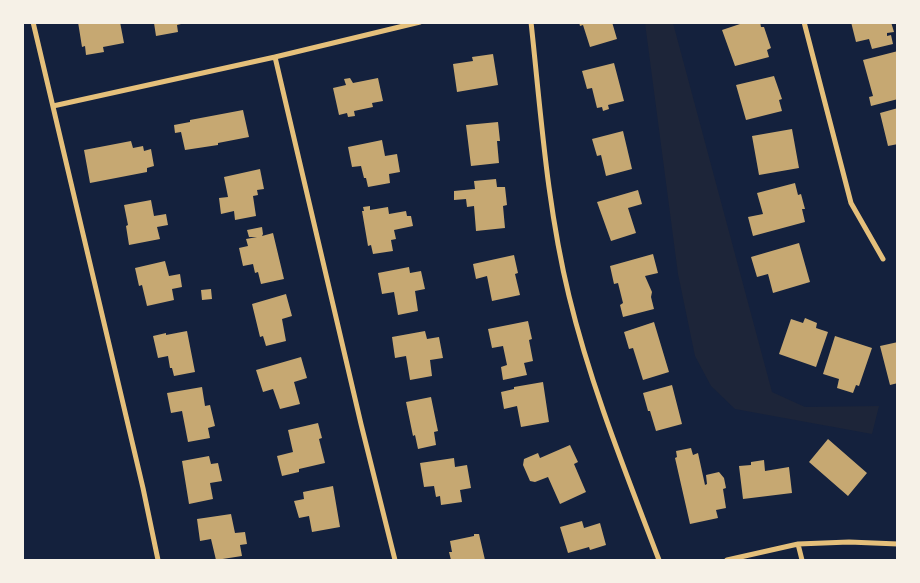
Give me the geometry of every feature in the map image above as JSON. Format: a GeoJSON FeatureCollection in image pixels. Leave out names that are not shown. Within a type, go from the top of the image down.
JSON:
{"type":"FeatureCollection","features":[{"type":"Feature","properties":{"kind":"street"},"geometry":{"type":"LineString","coordinates":[[33,22],[144,488],[158,560]]}},
{"type":"Feature","properties":{"kind":"street"},"geometry":{"type":"LineString","coordinates":[[53,106],[275,57],[420,22]]}},
{"type":"Feature","properties":{"kind":"street"},"geometry":{"type":"LineString","coordinates":[[531,22],[554,223],[569,295],[587,365],[659,560]]}},
{"type":"Feature","properties":{"kind":"street"},"geometry":{"type":"LineString","coordinates":[[804,22],[852,203],[883,259]]}},
{"type":"Feature","properties":{"kind":"street"},"geometry":{"type":"LineString","coordinates":[[275,57],[361,424],[395,560]]}},
{"type":"Feature","properties":{"kind":"street"},"geometry":{"type":"LineString","coordinates":[[727,560],[798,544],[849,542],[898,544]]}},
{"type":"Feature","properties":{"kind":"street"},"geometry":{"type":"LineString","coordinates":[[798,544],[802,560]]}},
{"type":"Feature","properties":{"kind":"shaded area"},"geometry":{"type":"Polygon","coordinates":[[[645,23],[673,23],[772,392],[805,407],[879,406],[872,434],[735,409],[711,386],[695,356],[678,274],[645,23]]]}},
{"type":"Feature","properties":{"kind":"building"},"geometry":{"type":"Polygon","coordinates":[[[78,22],[120,22],[124,43],[103,47],[104,52],[86,55],[85,46],[82,47],[78,22]]]}},
{"type":"Feature","properties":{"kind":"building"},"geometry":{"type":"Polygon","coordinates":[[[579,22],[612,22],[617,39],[590,47],[583,25],[580,26],[579,22]]]}},
{"type":"Feature","properties":{"kind":"building"},"geometry":{"type":"Polygon","coordinates":[[[746,22],[760,22],[761,27],[764,27],[771,48],[767,50],[769,57],[735,66],[722,30],[746,22]]]}},
{"type":"Feature","properties":{"kind":"building"},"geometry":{"type":"Polygon","coordinates":[[[851,22],[891,22],[894,32],[887,33],[887,36],[891,35],[893,44],[872,49],[869,39],[856,42],[851,22]]]}},
{"type":"Feature","properties":{"kind":"building"},"geometry":{"type":"Polygon","coordinates":[[[154,23],[185,23],[177,25],[178,32],[156,36],[154,23]]]}},
{"type":"Feature","properties":{"kind":"building"},"geometry":{"type":"Polygon","coordinates":[[[898,51],[898,99],[871,106],[869,97],[873,96],[863,60],[898,51]]]}},
{"type":"Feature","properties":{"kind":"building"},"geometry":{"type":"Polygon","coordinates":[[[493,54],[498,85],[457,92],[453,64],[473,61],[472,57],[493,54]]]}},
{"type":"Feature","properties":{"kind":"building"},"geometry":{"type":"Polygon","coordinates":[[[614,63],[624,101],[608,105],[609,109],[603,111],[602,107],[597,108],[592,88],[587,89],[582,71],[614,63]]]}},
{"type":"Feature","properties":{"kind":"building"},"geometry":{"type":"Polygon","coordinates":[[[774,76],[782,99],[779,100],[782,111],[746,120],[736,85],[774,76]]]}},
{"type":"Feature","properties":{"kind":"building"},"geometry":{"type":"Polygon","coordinates":[[[350,78],[353,83],[378,78],[383,101],[372,103],[373,107],[354,111],[355,116],[348,117],[347,113],[339,115],[333,88],[346,85],[344,79],[350,78]]]}},
{"type":"Feature","properties":{"kind":"building"},"geometry":{"type":"Polygon","coordinates":[[[898,108],[898,144],[888,146],[880,113],[898,108]]]}},
{"type":"Feature","properties":{"kind":"building"},"geometry":{"type":"Polygon","coordinates":[[[243,110],[249,137],[218,143],[218,145],[185,150],[181,132],[175,133],[174,125],[243,110]]]}},
{"type":"Feature","properties":{"kind":"building"},"geometry":{"type":"Polygon","coordinates":[[[498,122],[500,141],[497,141],[499,163],[471,166],[466,125],[498,122]]]}},
{"type":"Feature","properties":{"kind":"building"},"geometry":{"type":"Polygon","coordinates":[[[792,129],[799,168],[759,175],[752,136],[792,129]]]}},
{"type":"Feature","properties":{"kind":"building"},"geometry":{"type":"Polygon","coordinates":[[[623,131],[632,169],[606,176],[601,155],[597,156],[592,139],[623,131]]]}},
{"type":"Feature","properties":{"kind":"building"},"geometry":{"type":"Polygon","coordinates":[[[382,140],[385,156],[397,154],[400,172],[389,174],[390,183],[368,187],[361,166],[352,167],[348,147],[382,140]]]}},
{"type":"Feature","properties":{"kind":"building"},"geometry":{"type":"Polygon","coordinates":[[[131,141],[133,148],[143,146],[144,151],[151,149],[154,166],[147,168],[147,172],[90,183],[84,150],[131,141]]]}},
{"type":"Feature","properties":{"kind":"building"},"geometry":{"type":"Polygon","coordinates":[[[260,169],[264,189],[257,190],[258,195],[253,196],[256,216],[235,220],[234,211],[221,214],[219,198],[228,197],[224,177],[260,169]]]}},
{"type":"Feature","properties":{"kind":"building"},"geometry":{"type":"Polygon","coordinates":[[[496,179],[497,187],[505,187],[507,205],[503,206],[505,228],[476,231],[474,206],[467,207],[466,199],[454,200],[454,191],[475,189],[474,181],[496,179]]]}},
{"type":"Feature","properties":{"kind":"building"},"geometry":{"type":"Polygon","coordinates":[[[795,183],[798,195],[801,194],[805,209],[802,209],[805,222],[753,236],[748,217],[763,214],[757,193],[795,183]]]}},
{"type":"Feature","properties":{"kind":"building"},"geometry":{"type":"Polygon","coordinates":[[[638,190],[642,204],[628,208],[636,233],[611,241],[597,202],[638,190]]]}},
{"type":"Feature","properties":{"kind":"building"},"geometry":{"type":"Polygon","coordinates":[[[151,200],[154,216],[166,214],[168,225],[157,227],[160,239],[129,245],[124,205],[151,200]]]}},
{"type":"Feature","properties":{"kind":"building"},"geometry":{"type":"Polygon","coordinates":[[[370,206],[370,210],[388,207],[389,214],[406,211],[407,216],[411,216],[413,226],[394,230],[396,239],[391,240],[393,251],[373,254],[371,245],[368,246],[362,211],[364,211],[363,207],[370,206]]]}},
{"type":"Feature","properties":{"kind":"building"},"geometry":{"type":"Polygon","coordinates":[[[262,227],[262,236],[273,233],[284,279],[261,284],[258,272],[255,273],[253,264],[243,266],[239,248],[248,246],[246,239],[257,237],[249,237],[247,230],[262,227]]]}},
{"type":"Feature","properties":{"kind":"building"},"geometry":{"type":"Polygon","coordinates":[[[799,243],[810,282],[773,293],[768,274],[757,277],[751,257],[799,243]]]}},
{"type":"Feature","properties":{"kind":"building"},"geometry":{"type":"Polygon","coordinates":[[[653,254],[658,273],[645,276],[652,292],[651,297],[654,309],[623,317],[620,305],[623,303],[618,283],[614,284],[610,266],[653,254]]]}},
{"type":"Feature","properties":{"kind":"building"},"geometry":{"type":"Polygon","coordinates":[[[514,255],[518,273],[515,274],[520,295],[492,301],[487,276],[476,279],[473,264],[514,255]]]}},
{"type":"Feature","properties":{"kind":"building"},"geometry":{"type":"Polygon","coordinates":[[[165,261],[169,276],[180,274],[182,287],[172,289],[174,300],[147,306],[142,285],[139,286],[135,268],[165,261]]]}},
{"type":"Feature","properties":{"kind":"building"},"geometry":{"type":"Polygon","coordinates":[[[409,267],[410,273],[421,271],[425,289],[415,291],[418,311],[398,315],[394,292],[382,294],[378,273],[409,267]]]}},
{"type":"Feature","properties":{"kind":"building"},"geometry":{"type":"Polygon","coordinates":[[[211,289],[212,299],[202,300],[201,290],[211,289]]]}},
{"type":"Feature","properties":{"kind":"building"},"geometry":{"type":"Polygon","coordinates":[[[286,294],[292,316],[282,319],[286,341],[266,346],[263,336],[260,337],[252,304],[286,294]]]}},
{"type":"Feature","properties":{"kind":"building"},"geometry":{"type":"Polygon","coordinates":[[[805,318],[817,323],[816,328],[828,332],[816,367],[779,354],[791,319],[803,323],[805,318]]]}},
{"type":"Feature","properties":{"kind":"building"},"geometry":{"type":"Polygon","coordinates":[[[528,321],[532,339],[529,340],[533,361],[524,363],[527,375],[503,380],[501,367],[507,365],[503,346],[492,348],[488,329],[528,321]]]}},
{"type":"Feature","properties":{"kind":"building"},"geometry":{"type":"Polygon","coordinates":[[[654,322],[669,372],[643,380],[633,348],[629,349],[624,332],[654,322]]]}},
{"type":"Feature","properties":{"kind":"building"},"geometry":{"type":"Polygon","coordinates":[[[187,331],[195,372],[174,376],[172,368],[170,368],[168,356],[158,358],[153,336],[187,331]]]}},
{"type":"Feature","properties":{"kind":"building"},"geometry":{"type":"Polygon","coordinates":[[[425,331],[427,339],[439,337],[443,358],[430,360],[432,376],[410,380],[406,356],[395,358],[392,337],[425,331]]]}},
{"type":"Feature","properties":{"kind":"building"},"geometry":{"type":"Polygon","coordinates":[[[835,336],[872,348],[859,386],[856,385],[853,393],[837,388],[839,379],[823,374],[835,336]]]}},
{"type":"Feature","properties":{"kind":"building"},"geometry":{"type":"Polygon","coordinates":[[[898,342],[898,383],[890,385],[880,346],[898,342]]]}},
{"type":"Feature","properties":{"kind":"building"},"geometry":{"type":"Polygon","coordinates":[[[301,357],[307,378],[294,382],[300,404],[280,409],[273,389],[263,392],[256,370],[301,357]]]}},
{"type":"Feature","properties":{"kind":"building"},"geometry":{"type":"Polygon","coordinates":[[[543,382],[549,422],[521,427],[517,406],[504,409],[501,392],[514,389],[514,387],[543,382]]]}},
{"type":"Feature","properties":{"kind":"building"},"geometry":{"type":"Polygon","coordinates":[[[672,385],[682,424],[656,431],[643,393],[672,385]]]}},
{"type":"Feature","properties":{"kind":"building"},"geometry":{"type":"Polygon","coordinates":[[[202,387],[205,406],[210,405],[215,426],[208,428],[210,438],[188,442],[182,411],[171,413],[167,393],[202,387]]]}},
{"type":"Feature","properties":{"kind":"building"},"geometry":{"type":"Polygon","coordinates":[[[431,397],[438,431],[434,432],[436,445],[418,449],[415,435],[413,436],[406,402],[431,397]]]}},
{"type":"Feature","properties":{"kind":"building"},"geometry":{"type":"Polygon","coordinates":[[[318,423],[322,438],[319,439],[325,463],[299,469],[299,472],[282,476],[277,456],[293,452],[288,430],[318,423]]]}},
{"type":"Feature","properties":{"kind":"building"},"geometry":{"type":"Polygon","coordinates":[[[828,439],[867,473],[848,496],[809,462],[828,439]]]}},
{"type":"Feature","properties":{"kind":"building"},"geometry":{"type":"Polygon","coordinates":[[[570,445],[578,462],[574,464],[586,492],[560,504],[548,477],[535,482],[530,481],[523,465],[524,459],[538,453],[540,458],[570,445]]]}},
{"type":"Feature","properties":{"kind":"building"},"geometry":{"type":"Polygon","coordinates":[[[691,448],[693,455],[698,453],[705,485],[707,484],[706,475],[719,472],[724,478],[726,488],[723,489],[726,508],[716,510],[718,518],[690,524],[675,458],[677,457],[676,451],[691,448]]]}},
{"type":"Feature","properties":{"kind":"building"},"geometry":{"type":"Polygon","coordinates":[[[209,456],[211,464],[218,463],[222,481],[210,483],[213,499],[189,504],[182,461],[209,456]]]}},
{"type":"Feature","properties":{"kind":"building"},"geometry":{"type":"Polygon","coordinates":[[[454,458],[455,467],[467,465],[471,488],[460,490],[462,502],[441,505],[440,496],[436,497],[434,486],[424,487],[420,463],[454,458]]]}},
{"type":"Feature","properties":{"kind":"building"},"geometry":{"type":"Polygon","coordinates":[[[764,460],[765,471],[789,467],[792,493],[743,499],[739,466],[751,465],[751,462],[764,460]]]}},
{"type":"Feature","properties":{"kind":"building"},"geometry":{"type":"Polygon","coordinates":[[[333,486],[340,527],[312,532],[309,516],[299,518],[294,501],[304,499],[303,492],[333,486]]]}},
{"type":"Feature","properties":{"kind":"building"},"geometry":{"type":"Polygon","coordinates":[[[231,514],[235,533],[245,532],[247,544],[240,545],[242,556],[216,560],[211,539],[200,541],[197,519],[231,514]]]}},
{"type":"Feature","properties":{"kind":"building"},"geometry":{"type":"Polygon","coordinates":[[[582,521],[584,528],[600,523],[606,545],[590,550],[589,547],[568,553],[560,527],[582,521]]]}},
{"type":"Feature","properties":{"kind":"building"},"geometry":{"type":"Polygon","coordinates":[[[474,534],[479,534],[485,560],[451,560],[449,552],[452,552],[450,541],[474,536],[474,534]]]}}]}
